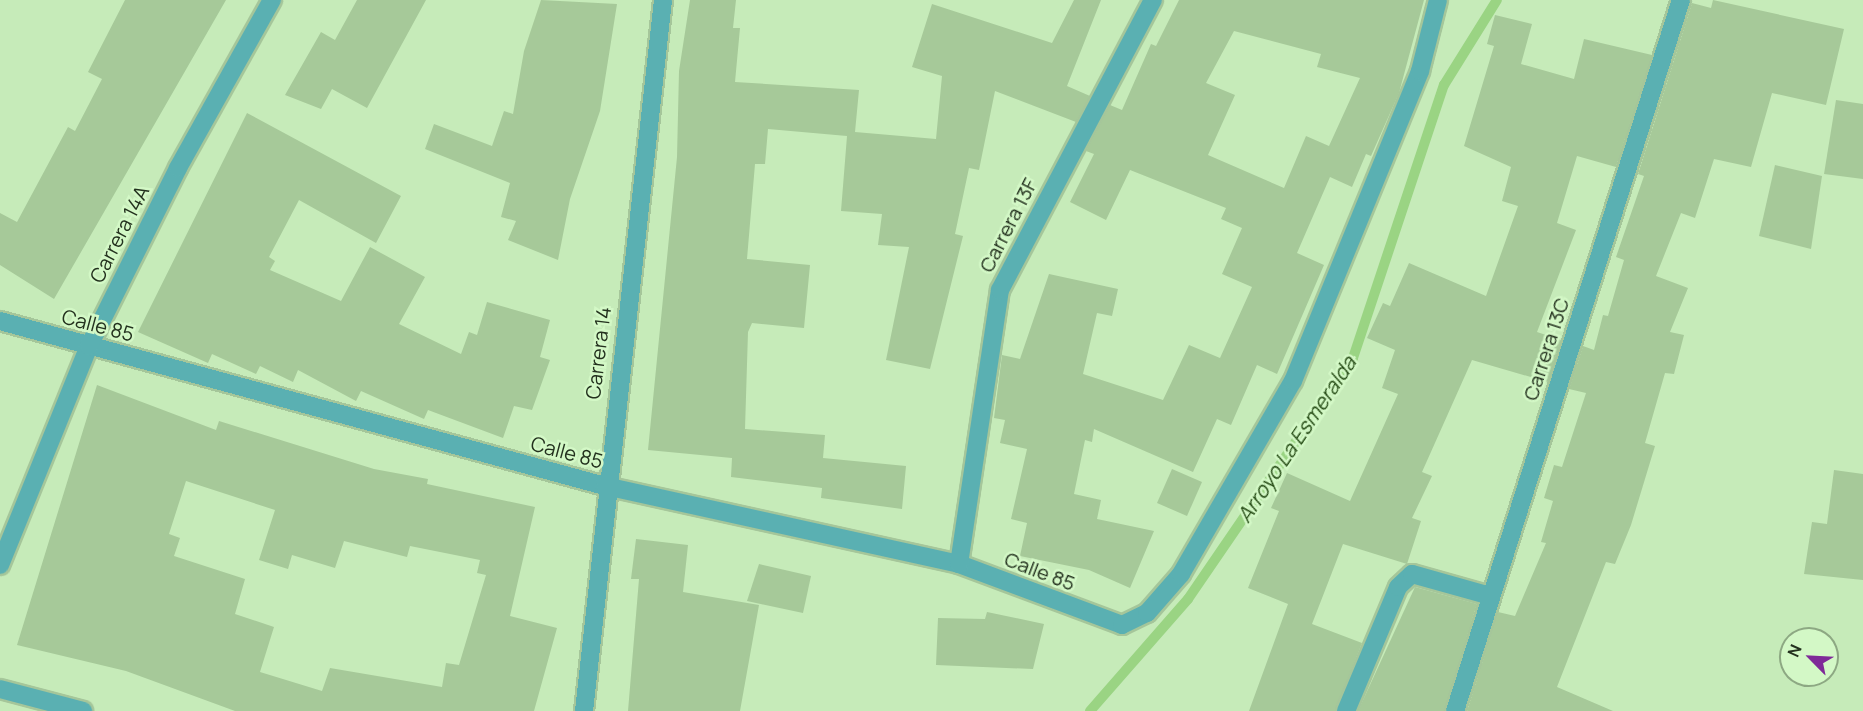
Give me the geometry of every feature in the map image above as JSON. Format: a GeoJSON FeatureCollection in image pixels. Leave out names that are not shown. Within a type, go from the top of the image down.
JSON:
{"type":"FeatureCollection","features":[{"type":"Feature","properties":{"kind":"street","name":"Carrera 14A"},"geometry":{"type":"LineString","coordinates":[[0,565],[89,346],[178,168],[272,0]]}},
{"type":"Feature","properties":{"kind":"street","name":"Carrera 14"},"geometry":{"type":"LineString","coordinates":[[584,711],[605,486],[663,0]]}},
{"type":"Feature","properties":{"kind":"street","name":"Carrera 13F"},"geometry":{"type":"LineString","coordinates":[[959,564],[1000,290],[1153,0]]}},
{"type":"Feature","properties":{"kind":"street","name":"Calle 85"},"geometry":{"type":"LineString","coordinates":[[0,321],[605,486],[959,564],[1122,625],[1147,613],[1181,574],[1293,381],[1419,71],[1438,0]]}},
{"type":"Feature","properties":{"kind":"street","name":"Carrera 13C"},"geometry":{"type":"LineString","coordinates":[[1455,711],[1681,0]]}},
{"type":"Feature","properties":{"kind":"street"},"geometry":{"type":"LineString","coordinates":[[1346,711],[1398,587],[1412,574],[1491,596]]}},
{"type":"Feature","properties":{"kind":"street"},"geometry":{"type":"LineString","coordinates":[[0,689],[83,711]]}},
{"type":"Feature","properties":{"kind":"building"},"geometry":{"type":"Polygon","coordinates":[[[125,0],[226,0],[54,299],[0,265],[0,213],[17,222],[68,127],[75,131],[102,79],[88,72],[125,0]]]}},
{"type":"Feature","properties":{"kind":"building"},"geometry":{"type":"Polygon","coordinates":[[[357,0],[426,0],[367,108],[332,89],[321,109],[285,95],[321,32],[335,40],[357,0]]]}},
{"type":"Feature","properties":{"kind":"building"},"geometry":{"type":"Polygon","coordinates":[[[541,0],[617,4],[600,111],[570,199],[558,260],[508,240],[516,221],[501,217],[510,183],[425,149],[434,124],[492,146],[504,111],[513,114],[524,51],[541,0]]]}},
{"type":"Feature","properties":{"kind":"building"},"geometry":{"type":"Polygon","coordinates":[[[690,0],[736,0],[733,28],[740,28],[735,82],[859,90],[855,132],[936,139],[942,76],[912,67],[932,4],[1052,43],[1074,0],[1101,0],[1067,86],[1090,96],[1076,122],[995,91],[979,170],[969,168],[955,234],[963,236],[930,369],[886,360],[909,247],[878,245],[882,214],[841,211],[847,136],[768,129],[765,164],[755,164],[747,259],[810,265],[804,328],[752,323],[748,332],[745,429],[825,435],[823,458],[906,466],[902,509],[821,498],[822,488],[731,477],[732,458],[648,450],[677,157],[679,71],[690,0]]]}},
{"type":"Feature","properties":{"kind":"building"},"geometry":{"type":"Polygon","coordinates":[[[1179,0],[1424,0],[1399,93],[1371,156],[1366,154],[1352,187],[1330,177],[1297,253],[1324,265],[1277,374],[1257,365],[1231,425],[1217,419],[1193,472],[1094,429],[1092,442],[1085,440],[1074,494],[1101,500],[1097,519],[1154,531],[1130,588],[1089,570],[1020,556],[1027,523],[1011,519],[1027,449],[1000,443],[1005,420],[994,418],[1002,355],[1020,359],[1049,274],[1118,289],[1112,316],[1097,313],[1083,374],[1163,400],[1189,345],[1220,358],[1252,287],[1222,274],[1242,228],[1221,219],[1226,208],[1130,170],[1106,220],[1070,202],[1094,154],[1086,151],[1110,105],[1122,110],[1151,44],[1156,46],[1179,0]],[[1234,31],[1206,83],[1235,95],[1208,155],[1284,188],[1306,136],[1329,146],[1360,78],[1317,67],[1321,54],[1234,31]]]}},
{"type":"Feature","properties":{"kind":"building"},"geometry":{"type":"Polygon","coordinates":[[[1713,0],[1844,29],[1826,105],[1772,93],[1751,167],[1714,159],[1695,218],[1681,213],[1656,276],[1688,288],[1670,332],[1684,335],[1674,374],[1665,373],[1645,443],[1655,446],[1631,525],[1615,564],[1606,562],[1557,687],[1613,711],[1467,711],[1498,612],[1515,616],[1546,543],[1541,542],[1553,501],[1544,498],[1554,465],[1562,467],[1586,393],[1569,389],[1583,346],[1594,350],[1603,315],[1608,316],[1624,260],[1616,257],[1644,176],[1638,174],[1692,3],[1711,8],[1713,0]]]}},
{"type":"Feature","properties":{"kind":"building"},"geometry":{"type":"Polygon","coordinates":[[[1495,15],[1532,24],[1521,64],[1574,79],[1584,39],[1652,55],[1616,167],[1577,156],[1557,223],[1576,230],[1537,332],[1561,340],[1548,382],[1472,360],[1422,472],[1432,476],[1412,518],[1421,521],[1407,564],[1343,544],[1312,624],[1362,643],[1335,711],[1249,711],[1288,604],[1248,588],[1279,511],[1271,508],[1287,473],[1350,501],[1398,394],[1382,388],[1395,350],[1367,338],[1383,303],[1390,306],[1409,263],[1486,296],[1518,206],[1502,201],[1511,167],[1464,146],[1494,46],[1487,44],[1495,15]]]}},
{"type":"Feature","properties":{"kind":"building"},"geometry":{"type":"Polygon","coordinates":[[[1836,100],[1863,104],[1863,179],[1824,174],[1836,100]]]}},
{"type":"Feature","properties":{"kind":"building"},"geometry":{"type":"Polygon","coordinates":[[[247,113],[401,196],[376,243],[299,200],[269,257],[275,261],[270,270],[341,301],[370,247],[425,277],[399,324],[461,354],[469,332],[477,335],[487,302],[550,320],[540,357],[550,360],[532,410],[514,406],[503,438],[428,410],[424,419],[361,391],[356,401],[298,370],[293,382],[260,366],[256,374],[212,354],[208,363],[138,332],[247,113]]]}},
{"type":"Feature","properties":{"kind":"building"},"geometry":{"type":"Polygon","coordinates":[[[1775,165],[1822,176],[1811,249],[1759,236],[1775,165]]]}},
{"type":"Feature","properties":{"kind":"building"},"geometry":{"type":"Polygon","coordinates":[[[97,385],[216,430],[219,421],[374,469],[428,479],[427,484],[535,507],[510,616],[557,628],[534,711],[235,711],[126,671],[17,645],[97,385]],[[186,481],[169,534],[180,538],[174,556],[245,579],[235,614],[274,627],[260,672],[322,691],[330,668],[442,687],[446,663],[459,665],[486,575],[477,573],[480,560],[410,546],[407,557],[344,541],[335,568],[292,555],[288,569],[259,560],[275,510],[186,481]]]}},
{"type":"Feature","properties":{"kind":"building"},"geometry":{"type":"Polygon","coordinates":[[[1172,469],[1202,482],[1187,516],[1157,503],[1172,469]]]}},
{"type":"Feature","properties":{"kind":"building"},"geometry":{"type":"Polygon","coordinates":[[[1834,470],[1863,474],[1863,580],[1804,574],[1812,522],[1827,524],[1834,470]]]}},
{"type":"Feature","properties":{"kind":"building"},"geometry":{"type":"Polygon","coordinates":[[[636,539],[688,545],[683,592],[759,605],[740,711],[628,711],[639,579],[631,579],[636,539]]]}},
{"type":"Feature","properties":{"kind":"building"},"geometry":{"type":"Polygon","coordinates":[[[759,564],[811,576],[803,613],[747,601],[759,564]]]}},
{"type":"Feature","properties":{"kind":"building"},"geometry":{"type":"Polygon","coordinates":[[[1415,587],[1477,604],[1444,711],[1358,711],[1415,587]]]}},
{"type":"Feature","properties":{"kind":"building"},"geometry":{"type":"Polygon","coordinates":[[[987,612],[1044,624],[1033,669],[936,665],[938,618],[985,619],[987,612]]]}},
{"type":"Feature","properties":{"kind":"waterway","name":"Arroyo La Esmeralda"},"geometry":{"type":"LineString","coordinates":[[1090,711],[1188,599],[1353,358],[1444,85],[1497,0]]}}]}
